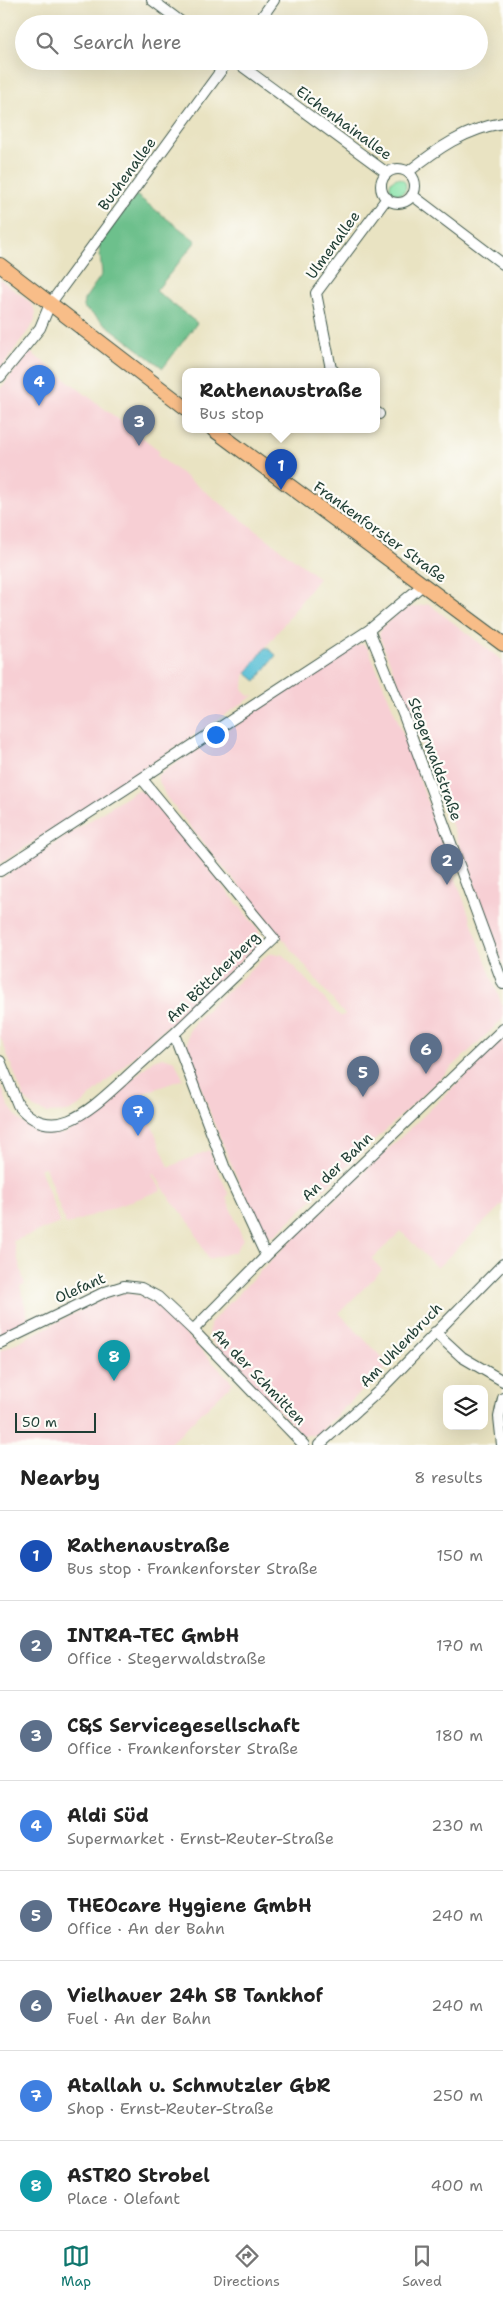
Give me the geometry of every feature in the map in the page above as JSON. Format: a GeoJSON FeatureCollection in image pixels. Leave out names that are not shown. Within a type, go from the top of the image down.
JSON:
{"type":"FeatureCollection","features":[{"type":"Feature","properties":{"kind":"main road"},"geometry":{"type":"LineString","coordinates":[[0,265],[182,405]]}},
{"type":"Feature","properties":{"kind":"main road","name":"Frankenforster Straße"},"geometry":{"type":"LineString","coordinates":[[219,433],[503,644]]}},
{"type":"Feature","properties":{"kind":"street"},"geometry":{"type":"LineString","coordinates":[[152,0],[172,15]]}},
{"type":"Feature","properties":{"kind":"street"},"geometry":{"type":"LineString","coordinates":[[263,15],[274,0]]}},
{"type":"Feature","properties":{"kind":"street","name":"Buchenallee"},"geometry":{"type":"LineString","coordinates":[[0,378],[40,328],[50,304],[221,70]]}},
{"type":"Feature","properties":{"kind":"street","name":"Eichenhainallee"},"geometry":{"type":"LineString","coordinates":[[246,70],[387,173]]}},
{"type":"Feature","properties":{"kind":"street"},"geometry":{"type":"LineString","coordinates":[[387,198],[397,202],[408,199],[412,195],[415,183],[408,172],[439,148],[466,132],[503,123]]}},
{"type":"Feature","properties":{"kind":"street","name":"Eichenhainallee"},"geometry":{"type":"LineString","coordinates":[[387,198],[381,186],[387,173],[397,169],[408,172]]}},
{"type":"Feature","properties":{"kind":"street"},"geometry":{"type":"LineString","coordinates":[[412,195],[503,264]]}},
{"type":"Feature","properties":{"kind":"street","name":"Ulmenallee"},"geometry":{"type":"LineString","coordinates":[[331,368],[316,293],[387,198]]}},
{"type":"Feature","properties":{"kind":"street"},"geometry":{"type":"LineString","coordinates":[[0,870],[142,780],[369,630],[424,584]]}},
{"type":"Feature","properties":{"kind":"street","name":"Stegerwaldstraße"},"geometry":{"type":"LineString","coordinates":[[369,630],[404,716],[503,984]]}},
{"type":"Feature","properties":{"kind":"street","name":"Am Böttcherberg"},"geometry":{"type":"LineString","coordinates":[[142,780],[274,940],[174,1034],[224,1166],[266,1256]]}},
{"type":"Feature","properties":{"kind":"street","name":"An der Bahn"},"geometry":{"type":"LineString","coordinates":[[194,1330],[266,1256],[503,1029]]}},
{"type":"Feature","properties":{"kind":"street"},"geometry":{"type":"LineString","coordinates":[[0,1061],[18,1105],[23,1111],[37,1121],[60,1123],[80,1117],[174,1034]]}},
{"type":"Feature","properties":{"kind":"street","name":"Am Uhlenbruch"},"geometry":{"type":"LineString","coordinates":[[319,1445],[381,1390],[435,1332],[503,1264]]}},
{"type":"Feature","properties":{"kind":"street","name":"Olefant"},"geometry":{"type":"LineString","coordinates":[[0,1343],[105,1292],[124,1286],[150,1292],[194,1330]]}},
{"type":"Feature","properties":{"kind":"street","name":"An der Schmitten"},"geometry":{"type":"LineString","coordinates":[[194,1330],[304,1445]]}},
{"type":"Feature","properties":{"kind":"street"},"geometry":{"type":"LineString","coordinates":[[435,1332],[462,1357],[503,1381]]}},
{"type":"Feature","properties":{"kind":"street"},"geometry":{"type":"LineString","coordinates":[[502,1445],[499,1417],[503,1398]]}},
{"type":"Feature","properties":{"kind":"shaded area"},"geometry":{"type":"Polygon","coordinates":[[[0,279],[31,303],[36,312],[34,323],[0,369],[0,279]]]}},
{"type":"Feature","properties":{"kind":"shaded area"},"geometry":{"type":"Polygon","coordinates":[[[30,352],[160,451],[157,455],[319,578],[244,676],[243,688],[248,696],[255,695],[0,864],[0,389],[30,352]]]}},
{"type":"Feature","properties":{"kind":"shaded area"},"geometry":{"type":"Polygon","coordinates":[[[429,604],[503,661],[503,964],[420,738],[379,635],[382,627],[398,613],[407,608],[429,604]]]}},
{"type":"Feature","properties":{"kind":"shaded area"},"geometry":{"type":"Polygon","coordinates":[[[363,644],[368,648],[399,723],[503,1008],[503,1019],[276,1234],[268,1236],[257,1225],[213,1121],[187,1050],[188,1033],[196,1020],[267,955],[273,953],[283,955],[340,1016],[345,1015],[166,797],[157,776],[356,645],[363,644]]]}},
{"type":"Feature","properties":{"kind":"shaded area"},"geometry":{"type":"Polygon","coordinates":[[[137,790],[147,793],[258,929],[261,940],[257,946],[171,1026],[169,1024],[81,1105],[68,1112],[47,1113],[34,1108],[24,1098],[0,1036],[0,879],[137,790]]]}},
{"type":"Feature","properties":{"kind":"shaded area"},"geometry":{"type":"Polygon","coordinates":[[[503,1037],[503,1204],[437,1268],[401,1231],[372,1259],[382,1270],[339,1313],[389,1365],[316,1435],[302,1435],[213,1343],[209,1334],[210,1323],[270,1261],[459,1082],[503,1037]]]}},
{"type":"Feature","properties":{"kind":"shaded area"},"geometry":{"type":"Polygon","coordinates":[[[163,1057],[175,1061],[183,1079],[139,1095],[169,1167],[209,1150],[229,1195],[226,1197],[243,1239],[235,1252],[208,1259],[192,1226],[168,1196],[154,1173],[152,1175],[162,1190],[66,1225],[45,1167],[40,1168],[60,1223],[13,1241],[25,1285],[20,1286],[29,1321],[0,1336],[0,1083],[8,1105],[20,1121],[37,1132],[63,1134],[86,1122],[153,1060],[163,1057]]]}},
{"type":"Feature","properties":{"kind":"shaded area"},"geometry":{"type":"Polygon","coordinates":[[[125,1292],[143,1296],[155,1303],[233,1383],[168,1445],[0,1445],[0,1351],[103,1299],[125,1292]]]}},
{"type":"Feature","properties":{"kind":"green space"},"geometry":{"type":"Polygon","coordinates":[[[395,178],[401,178],[406,183],[404,192],[395,194],[390,189],[390,183],[395,178]]]}},
{"type":"Feature","properties":{"kind":"green space"},"geometry":{"type":"Polygon","coordinates":[[[136,195],[196,241],[156,291],[197,323],[163,368],[83,307],[84,300],[102,274],[99,244],[136,195]]]}},
{"type":"Feature","properties":{"kind":"water"},"geometry":{"type":"Polygon","coordinates":[[[266,647],[276,655],[256,681],[246,673],[266,647]]]}},
{"type":"Feature","properties":{"kind":"place","name":"Aldi Süd"},"geometry":{"type":"Point","coordinates":[39,406]}},
{"type":"Feature","properties":{"kind":"place","name":"C&S Servicegesellschaft"},"geometry":{"type":"Point","coordinates":[139,446]}},
{"type":"Feature","properties":{"kind":"place","name":"Rathenaustraße"},"geometry":{"type":"Point","coordinates":[281,490]}},
{"type":"Feature","properties":{"kind":"place","name":"INTRA-TEC GmbH"},"geometry":{"type":"Point","coordinates":[447,885]}},
{"type":"Feature","properties":{"kind":"place","name":"Vielhauer 24h SB Tankhof"},"geometry":{"type":"Point","coordinates":[426,1074]}},
{"type":"Feature","properties":{"kind":"place","name":"THEOcare Hygiene GmbH"},"geometry":{"type":"Point","coordinates":[363,1097]}},
{"type":"Feature","properties":{"kind":"place","name":"Atallah u. Schmutzler GbR"},"geometry":{"type":"Point","coordinates":[138,1136]}},
{"type":"Feature","properties":{"kind":"place","name":"ASTRO Strobel"},"geometry":{"type":"Point","coordinates":[114,1381]}}]}
